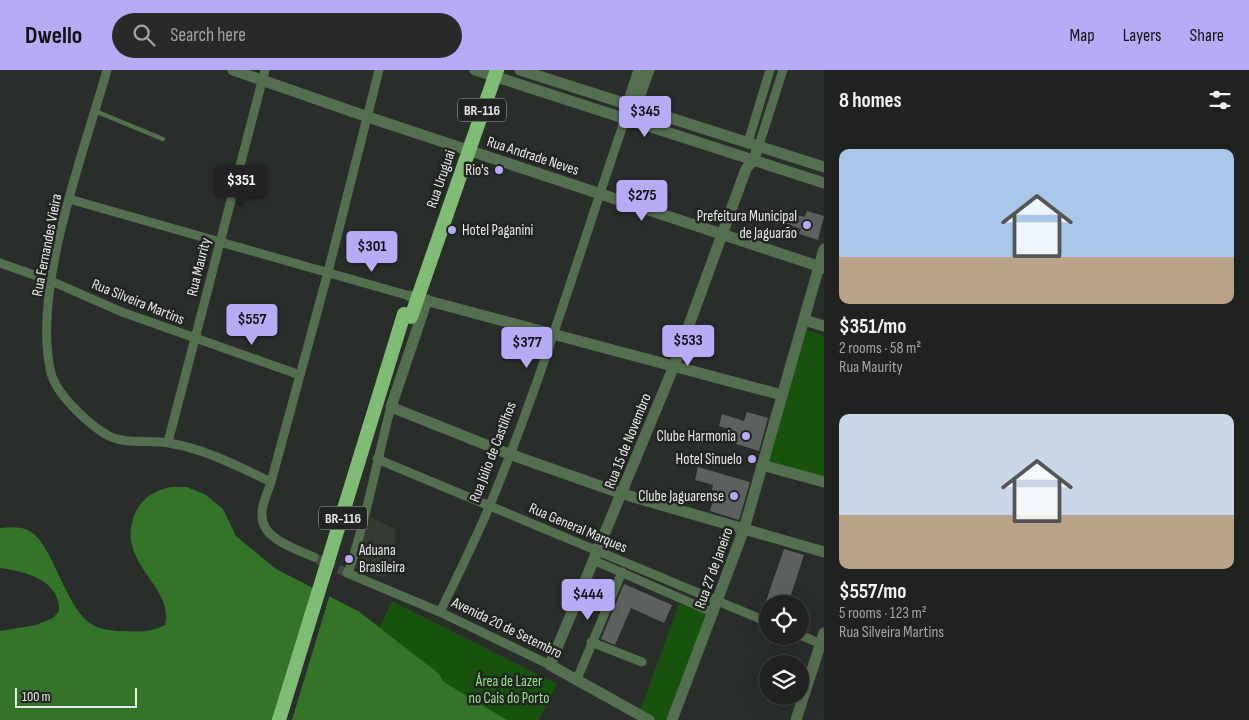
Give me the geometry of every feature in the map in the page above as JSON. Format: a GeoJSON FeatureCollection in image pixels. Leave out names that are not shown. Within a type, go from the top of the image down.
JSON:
{"type":"FeatureCollection","features":[{"type":"Feature","properties":{"kind":"highway","name":"Rua Uruguai"},"geometry":{"type":"LineString","coordinates":[[418,298],[488,72]]}},
{"type":"Feature","properties":{"kind":"highway","name":"BR-116"},"geometry":{"type":"LineString","coordinates":[[279,720],[408,316],[418,298]]}},
{"type":"Feature","properties":{"kind":"highway","name":"BR-116"},"geometry":{"type":"LineString","coordinates":[[286,720],[408,316]]}},
{"type":"Feature","properties":{"kind":"street","name":"Rua Fernandes Vieira"},"geometry":{"type":"LineString","coordinates":[[107,70],[69,199],[51,281],[46,333],[51,374],[58,390],[94,427],[111,437],[138,442],[168,442],[223,459],[271,482]]}},
{"type":"Feature","properties":{"kind":"street","name":"Rua Andrade Neves"},"geometry":{"type":"LineString","coordinates":[[233,70],[264,75],[368,117],[821,268]]}},
{"type":"Feature","properties":{"kind":"street"},"geometry":{"type":"LineString","coordinates":[[314,557],[272,536],[264,528],[261,515],[328,272],[379,70]]}},
{"type":"Feature","properties":{"kind":"street"},"geometry":{"type":"LineString","coordinates":[[520,70],[824,167]]}},
{"type":"Feature","properties":{"kind":"street","name":"Rua Júlio de Castilhos"},"geometry":{"type":"LineString","coordinates":[[632,105],[640,70]]}},
{"type":"Feature","properties":{"kind":"street","name":"Rua Júlio de Castilhos"},"geometry":{"type":"LineString","coordinates":[[440,612],[490,506],[553,333],[625,121],[649,70]]}},
{"type":"Feature","properties":{"kind":"street","name":"Rua 15 de Novembro"},"geometry":{"type":"LineString","coordinates":[[754,144],[770,70]]}},
{"type":"Feature","properties":{"kind":"street","name":"Rua 15 de Novembro"},"geometry":{"type":"LineString","coordinates":[[550,665],[623,494],[674,366],[754,144],[783,70]]}},
{"type":"Feature","properties":{"kind":"street"},"geometry":{"type":"LineString","coordinates":[[488,72],[625,121],[749,158],[824,183]]}},
{"type":"Feature","properties":{"kind":"street","name":"Rua Maurity"},"geometry":{"type":"LineString","coordinates":[[168,442],[264,75]]}},
{"type":"Feature","properties":{"kind":"street"},"geometry":{"type":"LineString","coordinates":[[565,99],[569,85]]}},
{"type":"Feature","properties":{"kind":"street"},"geometry":{"type":"LineString","coordinates":[[69,199],[418,298],[782,395]]}},
{"type":"Feature","properties":{"kind":"street","name":"Rua 27 de Janeiro"},"geometry":{"type":"LineString","coordinates":[[672,720],[744,529],[804,320],[821,268],[824,249]]}},
{"type":"Feature","properties":{"kind":"street","name":"Rua Silveira Martins"},"geometry":{"type":"LineString","coordinates":[[0,263],[51,281],[122,312],[195,340],[300,375]]}},
{"type":"Feature","properties":{"kind":"street"},"geometry":{"type":"LineString","coordinates":[[377,459],[418,298]]}},
{"type":"Feature","properties":{"kind":"street"},"geometry":{"type":"LineString","coordinates":[[804,320],[824,326]]}},
{"type":"Feature","properties":{"kind":"street"},"geometry":{"type":"LineString","coordinates":[[391,407],[509,454],[623,494],[824,552]]}},
{"type":"Feature","properties":{"kind":"street","name":"Rua General Marques"},"geometry":{"type":"LineString","coordinates":[[377,459],[490,506],[595,556],[716,607],[759,619]]}},
{"type":"Feature","properties":{"kind":"street","name":"Avenida 20 de Setembro"},"geometry":{"type":"LineString","coordinates":[[377,459],[365,520],[348,573],[440,612],[550,665],[649,720]]}},
{"type":"Feature","properties":{"kind":"street"},"geometry":{"type":"LineString","coordinates":[[762,465],[824,482]]}},
{"type":"Feature","properties":{"kind":"street"},"geometry":{"type":"LineString","coordinates":[[595,556],[622,572],[716,607]]}},
{"type":"Feature","properties":{"kind":"street"},"geometry":{"type":"LineString","coordinates":[[577,679],[622,572]]}},
{"type":"Feature","properties":{"kind":"street"},"geometry":{"type":"LineString","coordinates":[[796,720],[823,641],[809,637]]}},
{"type":"Feature","properties":{"kind":"street"},"geometry":{"type":"LineString","coordinates":[[591,642],[642,662]]}},
{"type":"Feature","properties":{"kind":"lane"},"geometry":{"type":"LineString","coordinates":[[96,111],[163,139]]}},
{"type":"Feature","properties":{"kind":"shaded area"},"geometry":{"type":"Polygon","coordinates":[[[171,487],[187,487],[206,495],[223,509],[236,536],[276,569],[358,611],[438,673],[444,682],[507,720],[0,720],[0,631],[36,625],[53,618],[59,611],[58,600],[48,585],[30,575],[0,568],[0,528],[23,528],[38,538],[46,549],[74,604],[82,616],[91,624],[99,628],[111,630],[150,630],[165,625],[166,611],[162,599],[133,548],[131,533],[134,516],[140,504],[153,493],[171,487]]]}},
{"type":"Feature","properties":{"kind":"shaded area"},"geometry":{"type":"Polygon","coordinates":[[[370,517],[396,529],[394,536],[396,537],[390,558],[392,561],[384,578],[354,567],[370,517]]]}},
{"type":"Feature","properties":{"kind":"green space"},"geometry":{"type":"Polygon","coordinates":[[[807,330],[824,336],[824,479],[768,463],[807,330]]]}},
{"type":"Feature","properties":{"kind":"green space","name":"Área de Lazer no Cais do Porto"},"geometry":{"type":"Polygon","coordinates":[[[392,601],[557,684],[539,720],[507,720],[444,682],[438,673],[379,628],[392,601]]]}},
{"type":"Feature","properties":{"kind":"green space"},"geometry":{"type":"Polygon","coordinates":[[[679,604],[711,615],[670,720],[656,720],[640,711],[679,604]]]}},
{"type":"Feature","properties":{"kind":"pier"},"geometry":{"type":"Polygon","coordinates":[[[316,587],[330,594],[292,720],[275,720],[316,587]]]}},
{"type":"Feature","properties":{"kind":"building","name":"Prefeitura Municipal de Jaguarão"},"geometry":{"type":"Polygon","coordinates":[[[785,211],[804,217],[807,211],[824,216],[818,240],[799,234],[801,229],[781,222],[785,211]]]}},
{"type":"Feature","properties":{"kind":"building","name":"Clube Harmonia"},"geometry":{"type":"Polygon","coordinates":[[[747,412],[768,418],[759,451],[727,441],[731,430],[719,426],[722,414],[744,421],[747,412]]]}},
{"type":"Feature","properties":{"kind":"building","name":"Clube Jaguarense"},"geometry":{"type":"Polygon","coordinates":[[[698,467],[750,482],[739,520],[710,511],[716,491],[712,490],[713,485],[695,480],[698,467]]]}},
{"type":"Feature","properties":{"kind":"building"},"geometry":{"type":"Polygon","coordinates":[[[784,549],[804,555],[791,595],[768,595],[784,549]]]}},
{"type":"Feature","properties":{"kind":"building"},"geometry":{"type":"Polygon","coordinates":[[[624,584],[672,605],[664,623],[631,608],[615,645],[601,639],[624,584]]]}},
{"type":"Feature","properties":{"kind":"tunnel"},"geometry":{"type":"LineString","coordinates":[[314,557],[347,573]]}},
{"type":"Feature","properties":{"kind":"place","name":"Rio's"},"geometry":{"type":"Point","coordinates":[499,170]}},
{"type":"Feature","properties":{"kind":"place","name":"Prefeitura Municipal de Jaguarão"},"geometry":{"type":"Point","coordinates":[807,225]}},
{"type":"Feature","properties":{"kind":"place","name":"Hotel Paganini"},"geometry":{"type":"Point","coordinates":[452,230]}},
{"type":"Feature","properties":{"kind":"place","name":"Clube Harmonia"},"geometry":{"type":"Point","coordinates":[746,436]}},
{"type":"Feature","properties":{"kind":"place","name":"Hotel Sinuelo"},"geometry":{"type":"Point","coordinates":[752,459]}},
{"type":"Feature","properties":{"kind":"place","name":"Clube Jaguarense"},"geometry":{"type":"Point","coordinates":[734,496]}},
{"type":"Feature","properties":{"kind":"place","name":"Aduana Brasileira"},"geometry":{"type":"Point","coordinates":[349,559]}}]}
